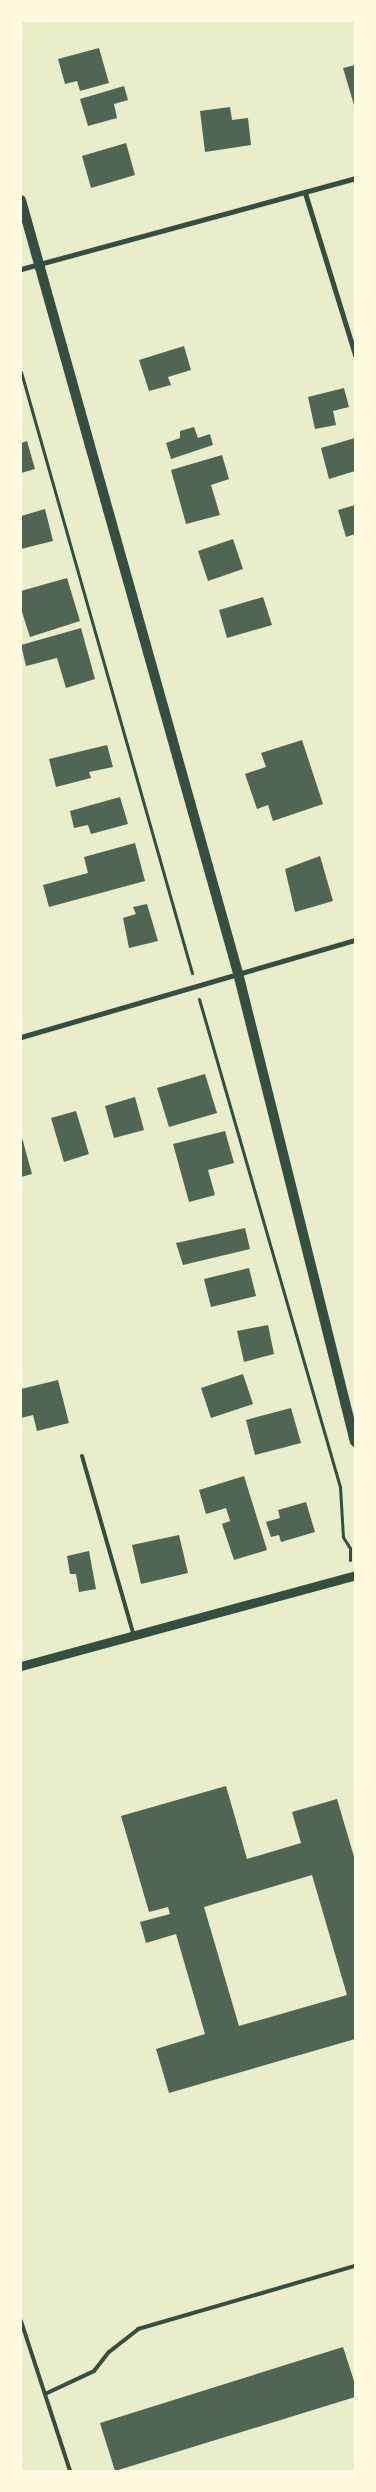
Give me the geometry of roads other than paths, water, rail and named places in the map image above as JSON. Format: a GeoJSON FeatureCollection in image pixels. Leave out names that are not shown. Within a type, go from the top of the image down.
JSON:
{"type":"FeatureCollection","features":[{"type":"Feature","properties":{"kind":"main road"},"geometry":{"type":"LineString","coordinates":[[21,200],[238,973],[355,1442]]}},
{"type":"Feature","properties":{"kind":"street"},"geometry":{"type":"LineString","coordinates":[[21,269],[355,178]]}},
{"type":"Feature","properties":{"kind":"street"},"geometry":{"type":"LineString","coordinates":[[305,193],[355,355]]}},
{"type":"Feature","properties":{"kind":"street"},"geometry":{"type":"LineString","coordinates":[[21,1037],[355,940]]}},
{"type":"Feature","properties":{"kind":"street"},"geometry":{"type":"LineString","coordinates":[[21,1666],[355,1575]]}},
{"type":"Feature","properties":{"kind":"lane"},"geometry":{"type":"LineString","coordinates":[[82,1456],[134,1636]]}},
{"type":"Feature","properties":{"kind":"lane"},"geometry":{"type":"LineString","coordinates":[[45,2394],[94,2371],[109,2352],[138,2329],[355,2266]]}},
{"type":"Feature","properties":{"kind":"lane"},"geometry":{"type":"LineString","coordinates":[[21,2321],[70,2471]]}}]}
